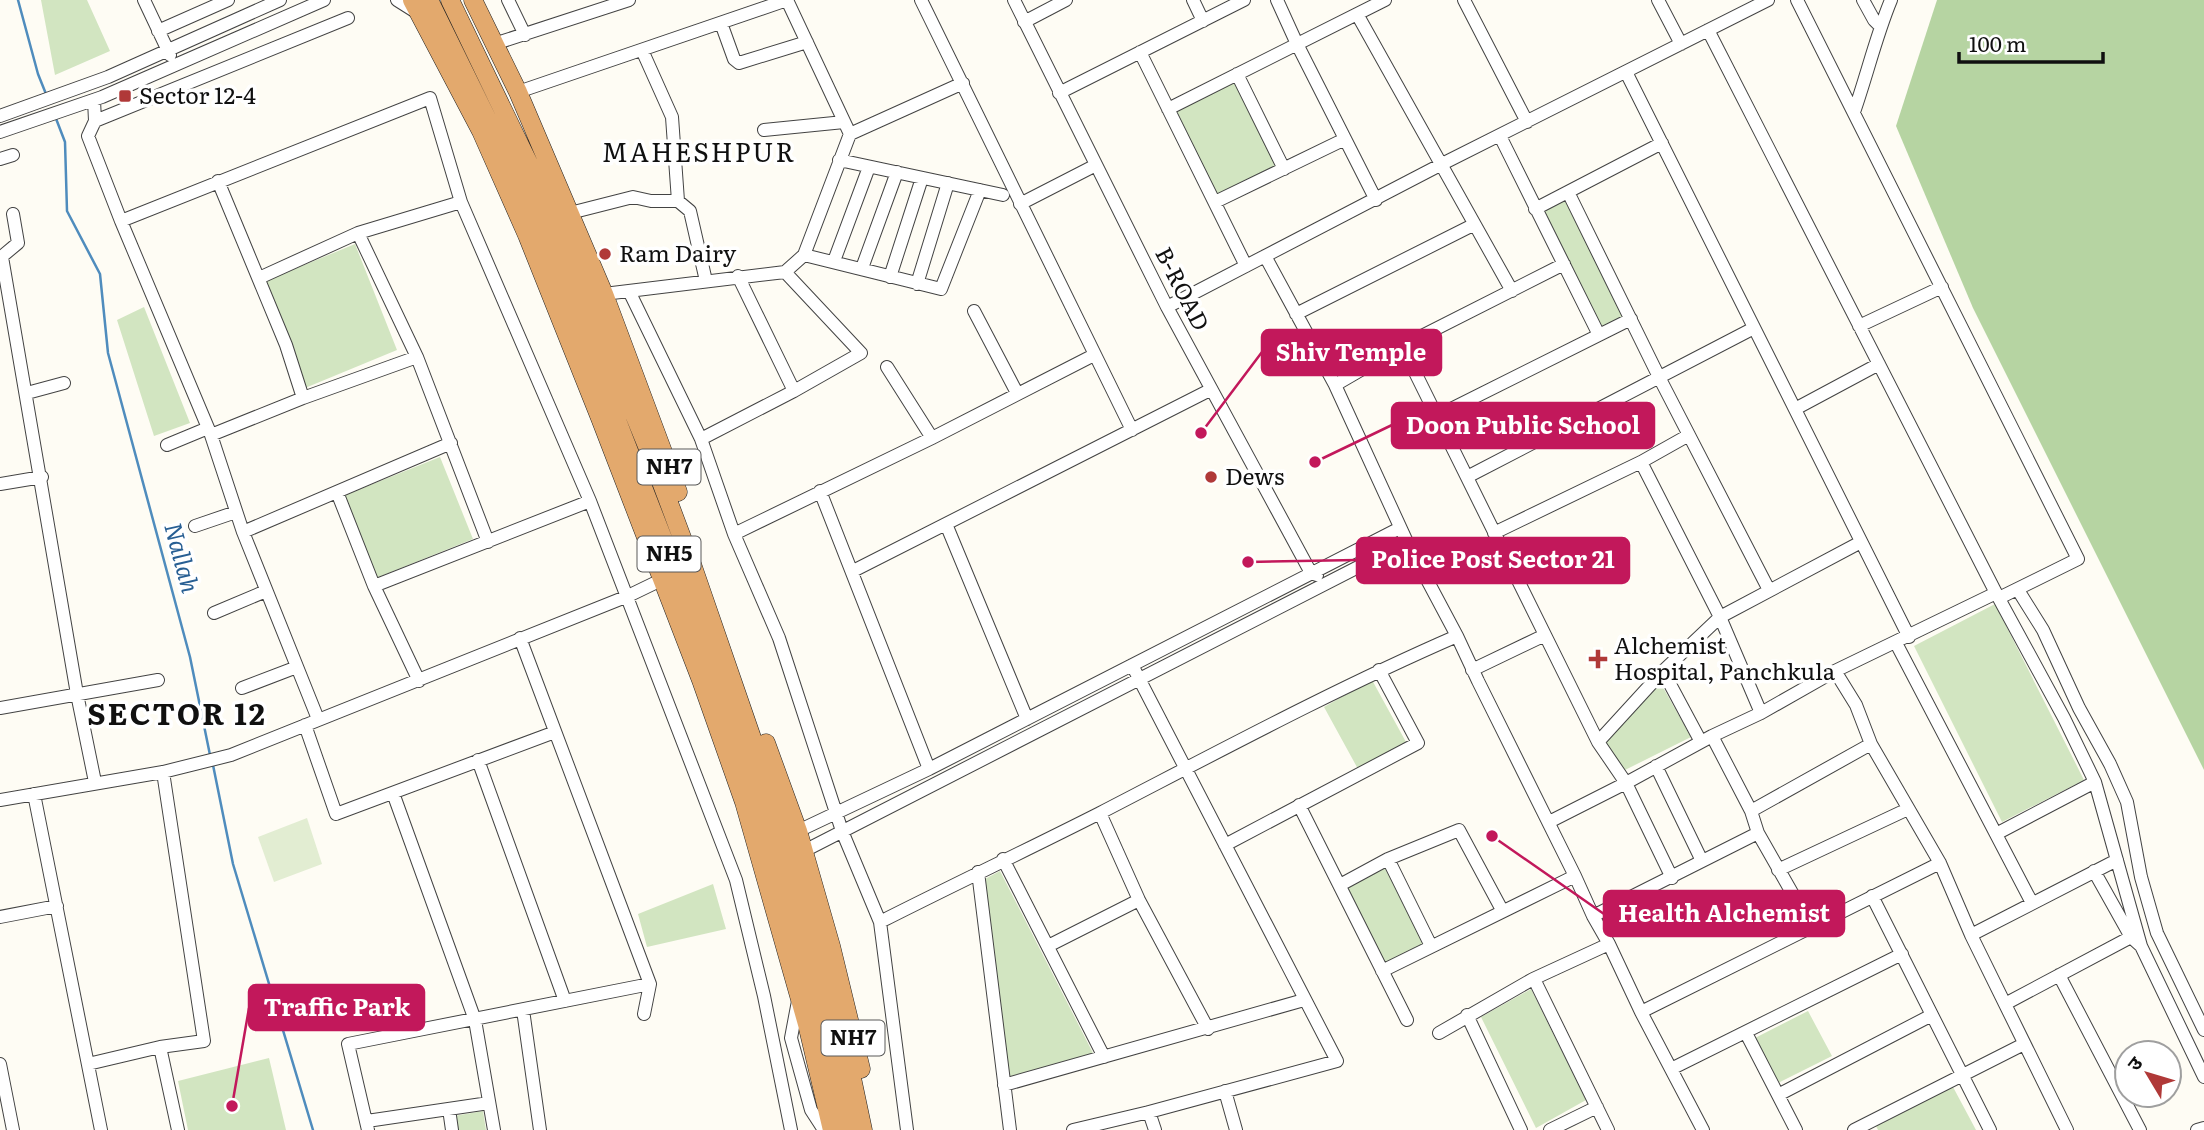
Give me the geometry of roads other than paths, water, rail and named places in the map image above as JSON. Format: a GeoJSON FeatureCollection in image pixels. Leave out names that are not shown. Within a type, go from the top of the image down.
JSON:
{"type":"FeatureCollection","features":[{"type":"Feature","properties":{"kind":"highway","name":"NH5"},"geometry":{"type":"LineString","coordinates":[[450,0],[545,197],[673,498],[771,793],[852,1078],[863,1130]]}},
{"type":"Feature","properties":{"kind":"highway","name":"NH7"},"geometry":{"type":"LineString","coordinates":[[474,0],[518,92],[604,294],[673,498],[798,831],[831,946],[876,1130]]}},
{"type":"Feature","properties":{"kind":"highway","name":"NH5"},"geometry":{"type":"LineString","coordinates":[[420,5],[529,204],[571,302],[644,511],[718,680],[760,804],[805,1001],[848,1130]]}},
{"type":"Feature","properties":{"kind":"highway","name":"NH7"},"geometry":{"type":"LineString","coordinates":[[644,511],[661,580],[701,680],[744,802],[805,1001],[832,1130]]}},
{"type":"Feature","properties":{"kind":"street"},"geometry":{"type":"LineString","coordinates":[[144,0],[174,65]]}},
{"type":"Feature","properties":{"kind":"street"},"geometry":{"type":"LineString","coordinates":[[158,31],[228,0]]}},
{"type":"Feature","properties":{"kind":"street"},"geometry":{"type":"LineString","coordinates":[[0,116],[108,77],[280,0]]}},
{"type":"Feature","properties":{"kind":"street"},"geometry":{"type":"LineString","coordinates":[[0,132],[94,100],[325,0]]}},
{"type":"Feature","properties":{"kind":"street"},"geometry":{"type":"LineString","coordinates":[[397,0],[420,5]]}},
{"type":"Feature","properties":{"kind":"street"},"geometry":{"type":"LineString","coordinates":[[508,0],[526,35]]}},
{"type":"Feature","properties":{"kind":"street"},"geometry":{"type":"LineString","coordinates":[[494,44],[629,0]]}},
{"type":"Feature","properties":{"kind":"street"},"geometry":{"type":"LineString","coordinates":[[518,92],[787,0],[847,128],[839,160],[804,255],[785,272],[604,294]]}},
{"type":"Feature","properties":{"kind":"street"},"geometry":{"type":"LineString","coordinates":[[921,0],[1132,430]]}},
{"type":"Feature","properties":{"kind":"street","name":"B-ROAD"},"geometry":{"type":"LineString","coordinates":[[1014,0],[1210,390],[1311,573]]}},
{"type":"Feature","properties":{"kind":"street"},"geometry":{"type":"LineString","coordinates":[[1024,22],[1066,0]]}},
{"type":"Feature","properties":{"kind":"street"},"geometry":{"type":"LineString","coordinates":[[1193,0],[1203,20]]}},
{"type":"Feature","properties":{"kind":"street"},"geometry":{"type":"LineString","coordinates":[[1059,93],[1244,0]]}},
{"type":"Feature","properties":{"kind":"street"},"geometry":{"type":"LineString","coordinates":[[1278,0],[1297,44],[1376,200]]}},
{"type":"Feature","properties":{"kind":"street"},"geometry":{"type":"LineString","coordinates":[[1168,109],[1385,0]]}},
{"type":"Feature","properties":{"kind":"street"},"geometry":{"type":"LineString","coordinates":[[1464,0],[1527,122]]}},
{"type":"Feature","properties":{"kind":"street"},"geometry":{"type":"LineString","coordinates":[[1658,0],[1681,44]]}},
{"type":"Feature","properties":{"kind":"street"},"geometry":{"type":"LineString","coordinates":[[1167,307],[1442,164],[1768,0]]}},
{"type":"Feature","properties":{"kind":"street"},"geometry":{"type":"LineString","coordinates":[[1549,822],[1761,713],[1835,671],[1997,596],[2018,590],[2078,559],[1797,0]]}},
{"type":"Feature","properties":{"kind":"street"},"geometry":{"type":"LineString","coordinates":[[1863,0],[1880,26]]}},
{"type":"Feature","properties":{"kind":"street"},"geometry":{"type":"LineString","coordinates":[[1854,112],[1880,26],[1891,0]]}},
{"type":"Feature","properties":{"kind":"street"},"geometry":{"type":"LineString","coordinates":[[1357,14],[1512,291]]}},
{"type":"Feature","properties":{"kind":"street"},"geometry":{"type":"LineString","coordinates":[[95,121],[348,18]]}},
{"type":"Feature","properties":{"kind":"street"},"geometry":{"type":"LineString","coordinates":[[721,23],[734,59],[739,62],[807,43]]}},
{"type":"Feature","properties":{"kind":"street"},"geometry":{"type":"LineString","coordinates":[[1708,30],[2095,782],[2136,941]]}},
{"type":"Feature","properties":{"kind":"street"},"geometry":{"type":"LineString","coordinates":[[642,50],[672,117],[678,201]]}},
{"type":"Feature","properties":{"kind":"street"},"geometry":{"type":"LineString","coordinates":[[1140,52],[1246,266]]}},
{"type":"Feature","properties":{"kind":"street"},"geometry":{"type":"LineString","coordinates":[[1626,72],[1909,637]]}},
{"type":"Feature","properties":{"kind":"street"},"geometry":{"type":"LineString","coordinates":[[1237,74],[1283,169]]}},
{"type":"Feature","properties":{"kind":"street"},"geometry":{"type":"LineString","coordinates":[[764,130],[847,128],[963,83]]}},
{"type":"Feature","properties":{"kind":"street"},"geometry":{"type":"LineString","coordinates":[[121,221],[430,97],[461,202],[590,501],[736,880],[764,996],[791,1130]]}},
{"type":"Feature","properties":{"kind":"street"},"geometry":{"type":"LineString","coordinates":[[94,100],[95,121],[88,136],[209,432],[243,532],[318,719]]}},
{"type":"Feature","properties":{"kind":"street"},"geometry":{"type":"LineString","coordinates":[[1500,136],[1599,335]]}},
{"type":"Feature","properties":{"kind":"street"},"geometry":{"type":"LineString","coordinates":[[1215,202],[1345,139]]}},
{"type":"Feature","properties":{"kind":"street"},"geometry":{"type":"LineString","coordinates":[[1535,209],[1662,143]]}},
{"type":"Feature","properties":{"kind":"street"},"geometry":{"type":"LineString","coordinates":[[0,159],[13,155]]}},
{"type":"Feature","properties":{"kind":"street"},"geometry":{"type":"LineString","coordinates":[[839,160],[1003,195]]}},
{"type":"Feature","properties":{"kind":"street"},"geometry":{"type":"LineString","coordinates":[[1020,204],[1096,165]]}},
{"type":"Feature","properties":{"kind":"street"},"geometry":{"type":"LineString","coordinates":[[834,261],[869,167]]}},
{"type":"Feature","properties":{"kind":"street"},"geometry":{"type":"LineString","coordinates":[[862,268],[897,172]]}},
{"type":"Feature","properties":{"kind":"street"},"geometry":{"type":"LineString","coordinates":[[890,276],[922,178]]}},
{"type":"Feature","properties":{"kind":"street"},"geometry":{"type":"LineString","coordinates":[[218,181],[286,345],[303,398]]}},
{"type":"Feature","properties":{"kind":"street"},"geometry":{"type":"LineString","coordinates":[[917,284],[948,183]]}},
{"type":"Feature","properties":{"kind":"street"},"geometry":{"type":"LineString","coordinates":[[804,255],[941,289],[980,190]]}},
{"type":"Feature","properties":{"kind":"street"},"geometry":{"type":"LineString","coordinates":[[1568,192],[1769,590]]}},
{"type":"Feature","properties":{"kind":"street"},"geometry":{"type":"LineString","coordinates":[[570,213],[633,197],[651,201],[678,201],[690,211],[706,281]]}},
{"type":"Feature","properties":{"kind":"street"},"geometry":{"type":"LineString","coordinates":[[258,278],[358,233],[461,202]]}},
{"type":"Feature","properties":{"kind":"street"},"geometry":{"type":"LineString","coordinates":[[13,214],[18,243],[1,257],[42,477],[77,694],[95,782]]}},
{"type":"Feature","properties":{"kind":"street"},"geometry":{"type":"LineString","coordinates":[[1296,314],[1473,225]]}},
{"type":"Feature","properties":{"kind":"street"},"geometry":{"type":"LineString","coordinates":[[358,233],[417,357],[488,542]]}},
{"type":"Feature","properties":{"kind":"street"},"geometry":{"type":"LineString","coordinates":[[1265,256],[1335,385],[1400,528],[1457,636],[1576,876],[1593,916],[1703,1130]]}},
{"type":"Feature","properties":{"kind":"street"},"geometry":{"type":"LineString","coordinates":[[1335,385],[1402,346],[1564,264]]}},
{"type":"Feature","properties":{"kind":"street"},"geometry":{"type":"LineString","coordinates":[[701,439],[861,353],[785,272]]}},
{"type":"Feature","properties":{"kind":"street"},"geometry":{"type":"LineString","coordinates":[[738,276],[794,391]]}},
{"type":"Feature","properties":{"kind":"street"},"geometry":{"type":"LineString","coordinates":[[1859,326],[1942,287]]}},
{"type":"Feature","properties":{"kind":"street"},"geometry":{"type":"LineString","coordinates":[[629,291],[701,439],[734,534],[779,638],[842,831],[880,922],[907,1130]]}},
{"type":"Feature","properties":{"kind":"street"},"geometry":{"type":"LineString","coordinates":[[974,311],[1017,393]]}},
{"type":"Feature","properties":{"kind":"street"},"geometry":{"type":"LineString","coordinates":[[1435,417],[1631,319]]}},
{"type":"Feature","properties":{"kind":"street"},"geometry":{"type":"LineString","coordinates":[[1468,477],[1754,328]]}},
{"type":"Feature","properties":{"kind":"street"},"geometry":{"type":"LineString","coordinates":[[1402,346],[1598,742],[1626,783],[1672,878]]}},
{"type":"Feature","properties":{"kind":"street"},"geometry":{"type":"LineString","coordinates":[[734,534],[932,438],[1094,355]]}},
{"type":"Feature","properties":{"kind":"street"},"geometry":{"type":"LineString","coordinates":[[167,445],[417,357]]}},
{"type":"Feature","properties":{"kind":"street"},"geometry":{"type":"LineString","coordinates":[[1795,409],[1879,364]]}},
{"type":"Feature","properties":{"kind":"street"},"geometry":{"type":"LineString","coordinates":[[887,368],[932,438]]}},
{"type":"Feature","properties":{"kind":"street"},"geometry":{"type":"LineString","coordinates":[[27,393],[64,383]]}},
{"type":"Feature","properties":{"kind":"street"},"geometry":{"type":"LineString","coordinates":[[853,571],[1210,390]]}},
{"type":"Feature","properties":{"kind":"street"},"geometry":{"type":"LineString","coordinates":[[1493,533],[1641,462],[1689,435]]}},
{"type":"Feature","properties":{"kind":"street"},"geometry":{"type":"LineString","coordinates":[[243,532],[451,443]]}},
{"type":"Feature","properties":{"kind":"street"},"geometry":{"type":"LineString","coordinates":[[1641,462],[1720,617],[1761,713]]}},
{"type":"Feature","properties":{"kind":"street"},"geometry":{"type":"LineString","coordinates":[[0,484],[42,477]]}},
{"type":"Feature","properties":{"kind":"street"},"geometry":{"type":"LineString","coordinates":[[820,491],[853,571],[931,785]]}},
{"type":"Feature","properties":{"kind":"street"},"geometry":{"type":"LineString","coordinates":[[337,492],[374,586],[419,681]]}},
{"type":"Feature","properties":{"kind":"street"},"geometry":{"type":"LineString","coordinates":[[374,586],[590,501]]}},
{"type":"Feature","properties":{"kind":"street"},"geometry":{"type":"LineString","coordinates":[[195,526],[236,512]]}},
{"type":"Feature","properties":{"kind":"street"},"geometry":{"type":"LineString","coordinates":[[946,524],[1027,719]]}},
{"type":"Feature","properties":{"kind":"street"},"geometry":{"type":"LineString","coordinates":[[798,831],[927,770],[1400,528]]}},
{"type":"Feature","properties":{"kind":"street"},"geometry":{"type":"LineString","coordinates":[[804,851],[1407,542]]}},
{"type":"Feature","properties":{"kind":"street"},"geometry":{"type":"LineString","coordinates":[[1598,742],[1663,671],[1720,617],[1861,542]]}},
{"type":"Feature","properties":{"kind":"street"},"geometry":{"type":"LineString","coordinates":[[1311,573],[1331,581]]}},
{"type":"Feature","properties":{"kind":"street"},"geometry":{"type":"LineString","coordinates":[[0,800],[163,772],[231,755],[628,596],[661,580]]}},
{"type":"Feature","properties":{"kind":"street"},"geometry":{"type":"LineString","coordinates":[[2018,590],[2043,630],[2127,802],[2140,877],[2157,933],[2204,1030]]}},
{"type":"Feature","properties":{"kind":"street"},"geometry":{"type":"LineString","coordinates":[[214,613],[267,591]]}},
{"type":"Feature","properties":{"kind":"street"},"geometry":{"type":"LineString","coordinates":[[1472,670],[1545,635]]}},
{"type":"Feature","properties":{"kind":"street"},"geometry":{"type":"LineString","coordinates":[[880,922],[1379,670],[1457,636]]}},
{"type":"Feature","properties":{"kind":"street"},"geometry":{"type":"LineString","coordinates":[[520,638],[650,984],[644,1014]]}},
{"type":"Feature","properties":{"kind":"street"},"geometry":{"type":"LineString","coordinates":[[1896,643],[2032,903]]}},
{"type":"Feature","properties":{"kind":"street"},"geometry":{"type":"LineString","coordinates":[[1073,1130],[1337,1061],[1132,665]]}},
{"type":"Feature","properties":{"kind":"street"},"geometry":{"type":"LineString","coordinates":[[242,688],[297,667]]}},
{"type":"Feature","properties":{"kind":"street"},"geometry":{"type":"LineString","coordinates":[[1225,845],[1418,743],[1379,670]]}},
{"type":"Feature","properties":{"kind":"street"},"geometry":{"type":"LineString","coordinates":[[1663,671],[1751,811],[1758,833],[1812,928]]}},
{"type":"Feature","properties":{"kind":"street"},"geometry":{"type":"LineString","coordinates":[[1835,671],[1856,705],[1871,744],[1940,863],[1971,935],[2067,1130]]}},
{"type":"Feature","properties":{"kind":"street"},"geometry":{"type":"LineString","coordinates":[[0,708],[158,680]]}},
{"type":"Feature","properties":{"kind":"street"},"geometry":{"type":"LineString","coordinates":[[305,725],[336,814],[555,733]]}},
{"type":"Feature","properties":{"kind":"street"},"geometry":{"type":"LineString","coordinates":[[1751,811],[1871,744]]}},
{"type":"Feature","properties":{"kind":"street"},"geometry":{"type":"LineString","coordinates":[[478,760],[565,1001]]}},
{"type":"Feature","properties":{"kind":"street"},"geometry":{"type":"LineString","coordinates":[[1656,766],[1702,861]]}},
{"type":"Feature","properties":{"kind":"street"},"geometry":{"type":"LineString","coordinates":[[88,1064],[160,1047],[204,1041],[163,772]]}},
{"type":"Feature","properties":{"kind":"street"},"geometry":{"type":"LineString","coordinates":[[1996,834],[2095,782]]}},
{"type":"Feature","properties":{"kind":"street"},"geometry":{"type":"LineString","coordinates":[[34,793],[101,1130]]}},
{"type":"Feature","properties":{"kind":"street"},"geometry":{"type":"LineString","coordinates":[[393,793],[475,1020],[494,1130]]}},
{"type":"Feature","properties":{"kind":"street"},"geometry":{"type":"LineString","coordinates":[[1299,806],[1407,1020]]}},
{"type":"Feature","properties":{"kind":"street"},"geometry":{"type":"LineString","coordinates":[[1778,870],[1908,809]]}},
{"type":"Feature","properties":{"kind":"street"},"geometry":{"type":"LineString","coordinates":[[1100,813],[1139,900],[1208,1029]]}},
{"type":"Feature","properties":{"kind":"street"},"geometry":{"type":"LineString","coordinates":[[1340,885],[1388,859],[1459,830],[1502,910]]}},
{"type":"Feature","properties":{"kind":"street"},"geometry":{"type":"LineString","coordinates":[[1593,916],[1758,833]]}},
{"type":"Feature","properties":{"kind":"street"},"geometry":{"type":"LineString","coordinates":[[1003,859],[1104,1056]]}},
{"type":"Feature","properties":{"kind":"street"},"geometry":{"type":"LineString","coordinates":[[1388,859],[1432,946]]}},
{"type":"Feature","properties":{"kind":"street"},"geometry":{"type":"LineString","coordinates":[[1971,935],[2117,860]]}},
{"type":"Feature","properties":{"kind":"street"},"geometry":{"type":"LineString","coordinates":[[1641,1012],[1940,863]]}},
{"type":"Feature","properties":{"kind":"street"},"geometry":{"type":"LineString","coordinates":[[2094,871],[2136,941],[2204,1077]]}},
{"type":"Feature","properties":{"kind":"street"},"geometry":{"type":"LineString","coordinates":[[978,872],[1010,1130]]}},
{"type":"Feature","properties":{"kind":"street"},"geometry":{"type":"LineString","coordinates":[[1382,971],[1576,876]]}},
{"type":"Feature","properties":{"kind":"street"},"geometry":{"type":"LineString","coordinates":[[1872,896],[1990,1130]]}},
{"type":"Feature","properties":{"kind":"street"},"geometry":{"type":"LineString","coordinates":[[1048,946],[1139,900]]}},
{"type":"Feature","properties":{"kind":"street"},"geometry":{"type":"LineString","coordinates":[[0,917],[57,905]]}},
{"type":"Feature","properties":{"kind":"street"},"geometry":{"type":"LineString","coordinates":[[2005,1004],[2060,975],[2136,941]]}},
{"type":"Feature","properties":{"kind":"street"},"geometry":{"type":"LineString","coordinates":[[1438,1033],[1534,979],[1609,944]]}},
{"type":"Feature","properties":{"kind":"street"},"geometry":{"type":"LineString","coordinates":[[1672,1068],[1902,954]]}},
{"type":"Feature","properties":{"kind":"street"},"geometry":{"type":"LineString","coordinates":[[2060,975],[2140,1130]]}},
{"type":"Feature","properties":{"kind":"street"},"geometry":{"type":"LineString","coordinates":[[1534,979],[1608,1130]]}},
{"type":"Feature","properties":{"kind":"street"},"geometry":{"type":"LineString","coordinates":[[489,1103],[367,1125],[348,1044],[650,984]]}},
{"type":"Feature","properties":{"kind":"street"},"geometry":{"type":"LineString","coordinates":[[1004,1085],[1304,1000]]}},
{"type":"Feature","properties":{"kind":"street"},"geometry":{"type":"LineString","coordinates":[[805,1001],[791,1038],[811,1110],[824,1130]]}},
{"type":"Feature","properties":{"kind":"street"},"geometry":{"type":"LineString","coordinates":[[523,1010],[540,1130]]}},
{"type":"Feature","properties":{"kind":"street"},"geometry":{"type":"LineString","coordinates":[[1467,1015],[1521,1130]]}},
{"type":"Feature","properties":{"kind":"street"},"geometry":{"type":"LineString","coordinates":[[1778,1095],[1933,1015]]}},
{"type":"Feature","properties":{"kind":"street"},"geometry":{"type":"LineString","coordinates":[[1746,1033],[1796,1130]]}},
{"type":"Feature","properties":{"kind":"street"},"geometry":{"type":"LineString","coordinates":[[1854,1130],[1871,1126],[2024,1044]]}},
{"type":"Feature","properties":{"kind":"street"},"geometry":{"type":"LineString","coordinates":[[160,1047],[178,1130]]}},
{"type":"Feature","properties":{"kind":"street"},"geometry":{"type":"LineString","coordinates":[[0,1064],[13,1130]]}},
{"type":"Feature","properties":{"kind":"street"},"geometry":{"type":"LineString","coordinates":[[1224,1091],[1236,1130]]}},
{"type":"Feature","properties":{"kind":"street"},"geometry":{"type":"LineString","coordinates":[[1550,1130],[1597,1107]]}},
{"type":"Feature","properties":{"kind":"street"},"geometry":{"type":"LineString","coordinates":[[449,1109],[452,1130]]}},
{"type":"Feature","properties":{"kind":"street"},"geometry":{"type":"LineString","coordinates":[[1150,1112],[1155,1130]]}},
{"type":"Feature","properties":{"kind":"street"},"geometry":{"type":"LineString","coordinates":[[2197,1130],[2204,1128]]}},
{"type":"Feature","properties":{"kind":"waterway","name":"Nallah"},"geometry":{"type":"LineString","coordinates":[[18,0],[46,94]]}},
{"type":"Feature","properties":{"kind":"waterway","name":"Nallah"},"geometry":{"type":"LineString","coordinates":[[55,116],[65,142],[67,211],[100,274],[108,353],[190,657],[210,755]]}},
{"type":"Feature","properties":{"kind":"waterway","name":"Nallah"},"geometry":{"type":"LineString","coordinates":[[213,765],[233,864],[313,1130]]}},
{"type":"Feature","properties":{"kind":"place","name":"Sector 12-4"},"geometry":{"type":"Point","coordinates":[125,96]}},
{"type":"Feature","properties":{"kind":"place","name":"Ram Dairy"},"geometry":{"type":"Point","coordinates":[605,254]}},
{"type":"Feature","properties":{"kind":"place","name":"Shiv Temple"},"geometry":{"type":"Point","coordinates":[1201,433]}},
{"type":"Feature","properties":{"kind":"place","name":"Doon Public School"},"geometry":{"type":"Point","coordinates":[1315,462]}},
{"type":"Feature","properties":{"kind":"place","name":"Dews"},"geometry":{"type":"Point","coordinates":[1211,477]}},
{"type":"Feature","properties":{"kind":"place","name":"Police Post Sector 21"},"geometry":{"type":"Point","coordinates":[1248,562]}},
{"type":"Feature","properties":{"kind":"place","name":"Alchemist Hospital, Panchkula"},"geometry":{"type":"Point","coordinates":[1598,659]}},
{"type":"Feature","properties":{"kind":"place","name":"Health Alchemist"},"geometry":{"type":"Point","coordinates":[1492,836]}},
{"type":"Feature","properties":{"kind":"place","name":"Traffic Park"},"geometry":{"type":"Point","coordinates":[232,1106]}},
{"type":"Feature","properties":{"kind":"district","name":"MAHESHPUR"},"geometry":{"type":"Point","coordinates":[699,153]}},
{"type":"Feature","properties":{"kind":"district","name":"SECTOR 12"},"geometry":{"type":"Point","coordinates":[177,715]}}]}
